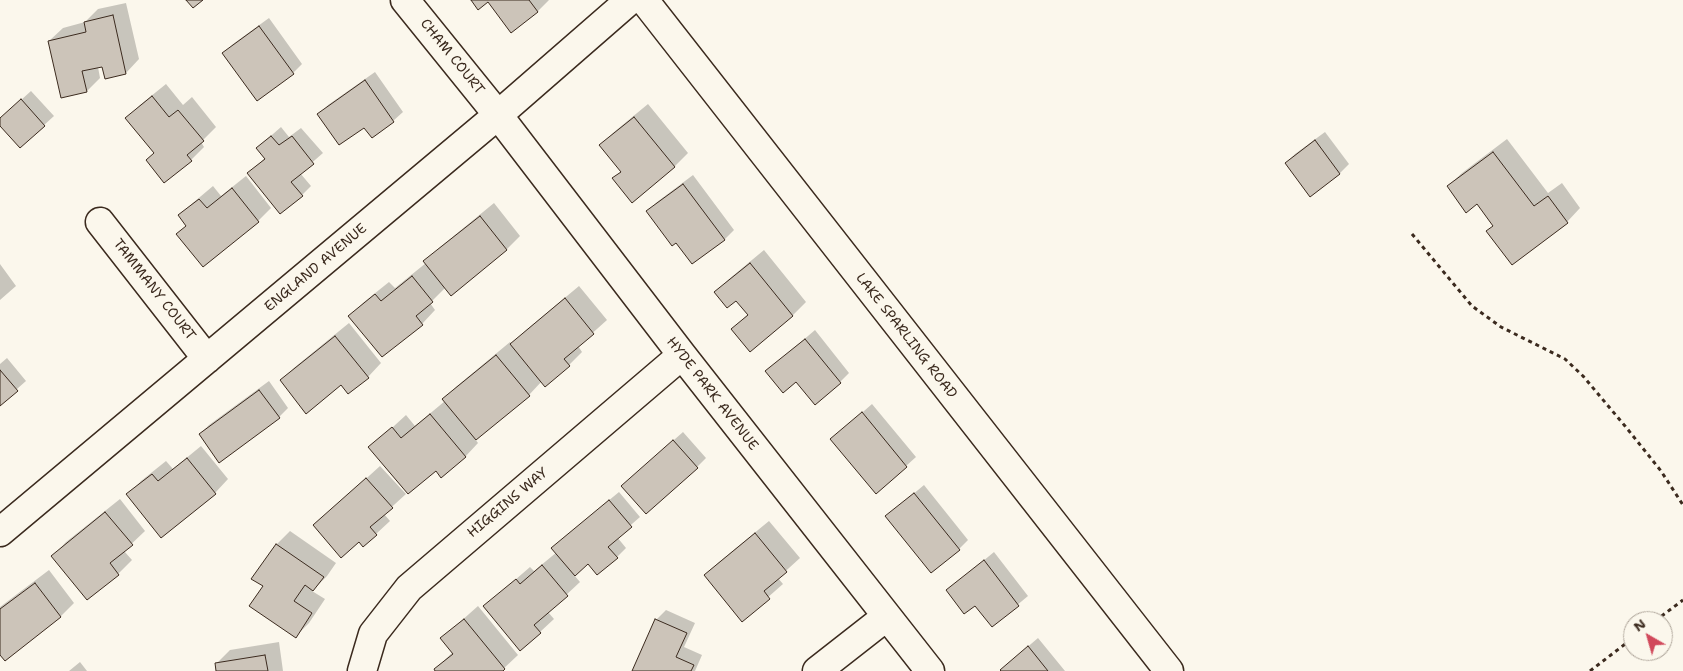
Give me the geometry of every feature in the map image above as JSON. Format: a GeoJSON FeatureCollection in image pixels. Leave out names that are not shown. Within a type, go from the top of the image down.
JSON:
{"type":"FeatureCollection","features":[{"type":"Feature","properties":{"kind":"street","name":"CHAM COURT"},"geometry":{"type":"LineString","coordinates":[[405,0],[498,115]]}},
{"type":"Feature","properties":{"kind":"street","name":"ENGLAND AVENUE"},"geometry":{"type":"LineString","coordinates":[[0,532],[498,115],[630,0]]}},
{"type":"Feature","properties":{"kind":"street","name":"LAKE SPARLING ROAD"},"geometry":{"type":"LineString","coordinates":[[644,0],[1169,671]]}},
{"type":"Feature","properties":{"kind":"street","name":"HYDE PARK AVENUE"},"geometry":{"type":"LineString","coordinates":[[498,115],[682,355],[930,671]]}},
{"type":"Feature","properties":{"kind":"street","name":"TAMMANY COURT"},"geometry":{"type":"LineString","coordinates":[[100,222],[207,359]]}},
{"type":"Feature","properties":{"kind":"street","name":"HIGGINS WAY"},"geometry":{"type":"LineString","coordinates":[[362,671],[372,634],[409,588],[682,355]]}},
{"type":"Feature","properties":{"kind":"street"},"geometry":{"type":"LineString","coordinates":[[817,671],[886,617]]}},
{"type":"Feature","properties":{"kind":"path"},"geometry":{"type":"LineString","coordinates":[[1412,234],[1472,306],[1501,327],[1565,359],[1584,376],[1660,471],[1683,505]]}},
{"type":"Feature","properties":{"kind":"path"},"geometry":{"type":"LineString","coordinates":[[1668,611],[1683,600]]}},
{"type":"Feature","properties":{"kind":"path"},"geometry":{"type":"LineString","coordinates":[[1590,671],[1623,646]]}},
{"type":"Feature","properties":{"kind":"building"},"geometry":{"type":"Polygon","coordinates":[[[186,0],[203,0],[193,8],[186,0]]]}},
{"type":"Feature","properties":{"kind":"building"},"geometry":{"type":"Polygon","coordinates":[[[471,0],[529,0],[538,12],[511,33],[488,2],[478,10],[471,0]]]}},
{"type":"Feature","properties":{"kind":"building"},"geometry":{"type":"Polygon","coordinates":[[[113,15],[126,74],[105,79],[102,67],[82,71],[87,92],[61,98],[48,41],[86,32],[84,22],[113,15]]]}},
{"type":"Feature","properties":{"kind":"building"},"geometry":{"type":"Polygon","coordinates":[[[259,26],[294,74],[257,101],[222,53],[259,26]]]}},
{"type":"Feature","properties":{"kind":"building"},"geometry":{"type":"Polygon","coordinates":[[[365,80],[394,122],[372,138],[364,128],[339,145],[317,114],[365,80]]]}},
{"type":"Feature","properties":{"kind":"building"},"geometry":{"type":"Polygon","coordinates":[[[152,96],[169,117],[178,110],[204,141],[187,155],[192,161],[164,183],[146,160],[154,153],[125,118],[152,96]]]}},
{"type":"Feature","properties":{"kind":"building"},"geometry":{"type":"Polygon","coordinates":[[[21,99],[45,126],[20,148],[0,126],[0,118],[21,99]]]}},
{"type":"Feature","properties":{"kind":"building"},"geometry":{"type":"Polygon","coordinates":[[[634,117],[675,167],[632,203],[612,178],[621,172],[599,145],[634,117]]]}},
{"type":"Feature","properties":{"kind":"building"},"geometry":{"type":"Polygon","coordinates":[[[271,136],[279,145],[292,136],[314,164],[291,182],[303,196],[280,214],[247,173],[265,159],[256,148],[271,136]]]}},
{"type":"Feature","properties":{"kind":"building"},"geometry":{"type":"Polygon","coordinates":[[[1315,140],[1340,174],[1310,197],[1285,163],[1315,140]]]}},
{"type":"Feature","properties":{"kind":"building"},"geometry":{"type":"Polygon","coordinates":[[[1493,152],[1534,206],[1548,196],[1568,223],[1512,265],[1486,231],[1493,226],[1477,204],[1466,213],[1447,186],[1493,152]]]}},
{"type":"Feature","properties":{"kind":"building"},"geometry":{"type":"Polygon","coordinates":[[[683,184],[725,240],[692,264],[676,243],[672,246],[646,211],[683,184]]]}},
{"type":"Feature","properties":{"kind":"building"},"geometry":{"type":"Polygon","coordinates":[[[232,188],[259,222],[203,267],[176,234],[186,226],[178,215],[199,199],[207,208],[232,188]]]}},
{"type":"Feature","properties":{"kind":"building"},"geometry":{"type":"Polygon","coordinates":[[[480,216],[507,250],[451,296],[423,261],[480,216]]]}},
{"type":"Feature","properties":{"kind":"building"},"geometry":{"type":"Polygon","coordinates":[[[750,263],[793,316],[750,352],[731,329],[748,315],[736,301],[727,308],[714,292],[750,263]]]}},
{"type":"Feature","properties":{"kind":"building"},"geometry":{"type":"Polygon","coordinates":[[[412,276],[433,302],[416,316],[423,325],[382,357],[348,316],[375,294],[381,301],[412,276]]]}},
{"type":"Feature","properties":{"kind":"building"},"geometry":{"type":"Polygon","coordinates":[[[565,298],[594,334],[564,359],[570,366],[545,387],[510,344],[565,298]]]}},
{"type":"Feature","properties":{"kind":"building"},"geometry":{"type":"Polygon","coordinates":[[[335,336],[369,378],[348,394],[341,385],[306,414],[280,380],[335,336]]]}},
{"type":"Feature","properties":{"kind":"building"},"geometry":{"type":"Polygon","coordinates":[[[805,339],[841,383],[815,405],[796,382],[783,393],[765,371],[805,339]]]}},
{"type":"Feature","properties":{"kind":"building"},"geometry":{"type":"Polygon","coordinates":[[[496,355],[530,396],[476,440],[442,399],[496,355]]]}},
{"type":"Feature","properties":{"kind":"building"},"geometry":{"type":"Polygon","coordinates":[[[0,370],[18,391],[0,406],[0,370]]]}},
{"type":"Feature","properties":{"kind":"building"},"geometry":{"type":"Polygon","coordinates":[[[259,390],[280,418],[219,463],[199,434],[259,390]]]}},
{"type":"Feature","properties":{"kind":"building"},"geometry":{"type":"Polygon","coordinates":[[[862,412],[907,467],[876,494],[830,439],[862,412]]]}},
{"type":"Feature","properties":{"kind":"building"},"geometry":{"type":"Polygon","coordinates":[[[430,414],[466,457],[441,478],[436,471],[408,494],[368,447],[392,427],[401,438],[430,414]]]}},
{"type":"Feature","properties":{"kind":"building"},"geometry":{"type":"Polygon","coordinates":[[[673,440],[698,468],[646,514],[621,486],[673,440]]]}},
{"type":"Feature","properties":{"kind":"building"},"geometry":{"type":"Polygon","coordinates":[[[187,458],[216,494],[161,538],[126,494],[152,474],[158,481],[187,458]]]}},
{"type":"Feature","properties":{"kind":"building"},"geometry":{"type":"Polygon","coordinates":[[[366,478],[393,508],[370,527],[377,535],[363,547],[359,542],[341,558],[313,525],[366,478]]]}},
{"type":"Feature","properties":{"kind":"building"},"geometry":{"type":"Polygon","coordinates":[[[914,493],[960,550],[931,573],[885,516],[914,493]]]}},
{"type":"Feature","properties":{"kind":"building"},"geometry":{"type":"Polygon","coordinates":[[[609,500],[632,527],[608,547],[618,558],[597,575],[588,564],[575,576],[551,548],[609,500]]]}},
{"type":"Feature","properties":{"kind":"building"},"geometry":{"type":"Polygon","coordinates":[[[105,512],[133,545],[110,563],[119,575],[87,600],[51,556],[105,512]]]}},
{"type":"Feature","properties":{"kind":"building"},"geometry":{"type":"Polygon","coordinates":[[[755,533],[787,572],[764,591],[770,599],[742,622],[704,575],[755,533]]]}},
{"type":"Feature","properties":{"kind":"building"},"geometry":{"type":"Polygon","coordinates":[[[276,544],[324,577],[313,591],[305,585],[294,601],[312,613],[296,638],[249,606],[263,586],[251,579],[276,544]]]}},
{"type":"Feature","properties":{"kind":"building"},"geometry":{"type":"Polygon","coordinates":[[[984,560],[1019,606],[992,627],[975,606],[964,614],[946,590],[984,560]]]}},
{"type":"Feature","properties":{"kind":"building"},"geometry":{"type":"Polygon","coordinates":[[[542,565],[568,596],[534,625],[541,633],[520,651],[483,606],[516,579],[520,584],[542,565]]]}},
{"type":"Feature","properties":{"kind":"building"},"geometry":{"type":"Polygon","coordinates":[[[35,583],[61,617],[5,661],[0,655],[0,609],[35,583]]]}},
{"type":"Feature","properties":{"kind":"building"},"geometry":{"type":"Polygon","coordinates":[[[464,619],[505,669],[503,671],[435,671],[434,669],[453,654],[440,638],[464,619]]]}},
{"type":"Feature","properties":{"kind":"building"},"geometry":{"type":"Polygon","coordinates":[[[655,619],[687,633],[676,657],[694,665],[691,671],[632,671],[655,619]]]}},
{"type":"Feature","properties":{"kind":"building"},"geometry":{"type":"Polygon","coordinates":[[[1028,646],[1048,671],[1000,670],[1028,646]]]}},
{"type":"Feature","properties":{"kind":"building"},"geometry":{"type":"Polygon","coordinates":[[[265,655],[268,671],[216,671],[215,663],[265,655]]]}}]}
